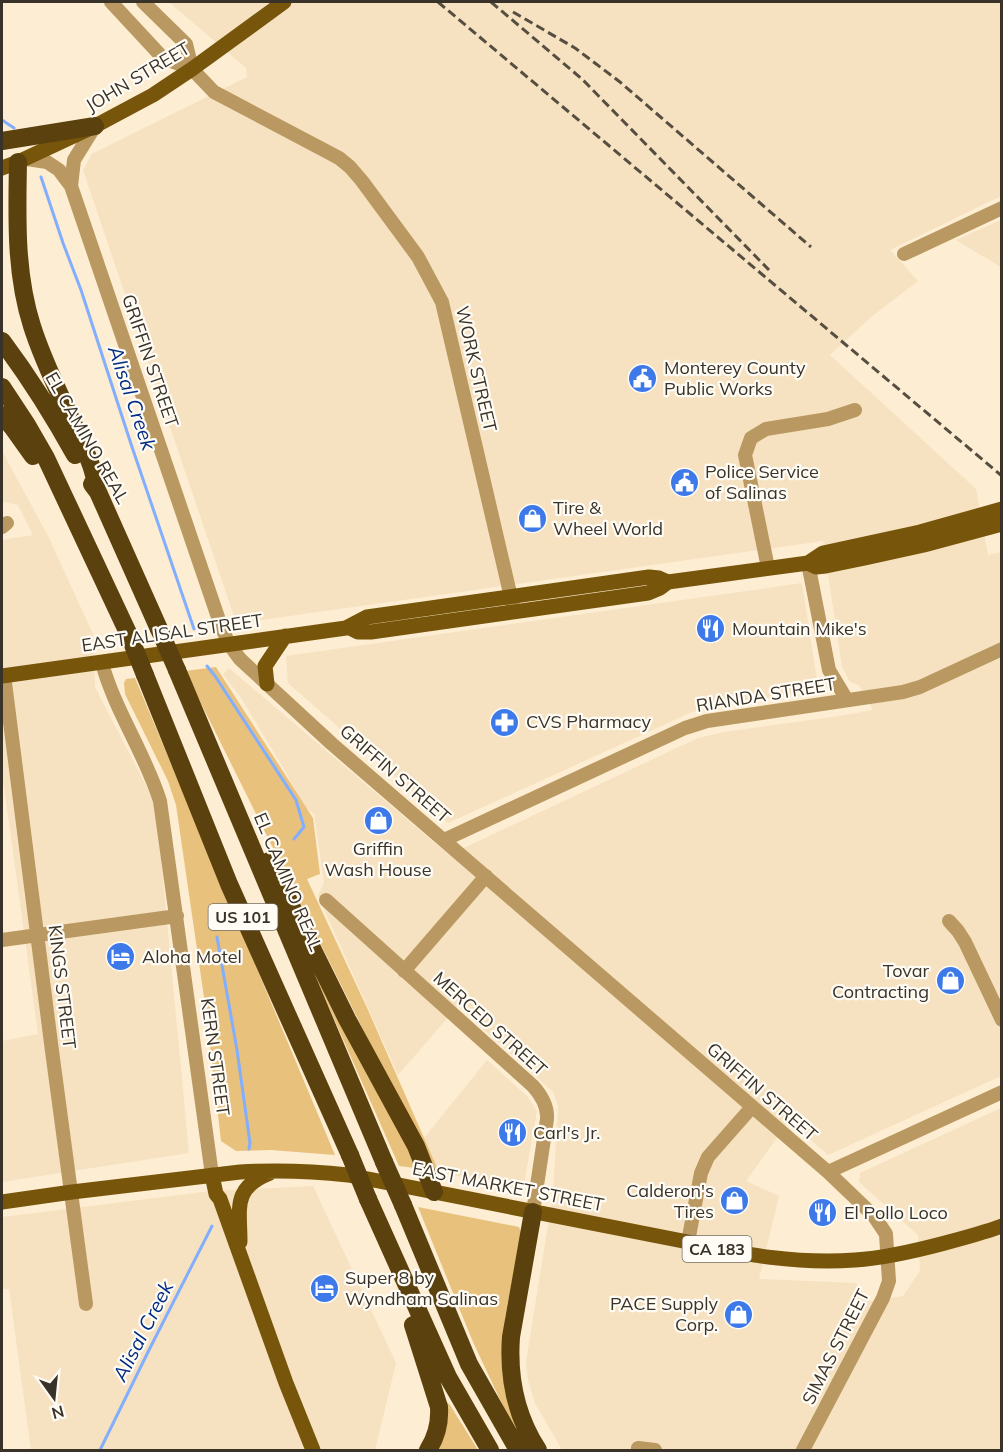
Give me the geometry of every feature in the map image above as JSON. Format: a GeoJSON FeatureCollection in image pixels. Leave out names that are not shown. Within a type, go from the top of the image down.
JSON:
{"type":"FeatureCollection","features":[{"type":"Feature","properties":{"kind":"highway"},"geometry":{"type":"LineString","coordinates":[[2,141],[95,126]]}},
{"type":"Feature","properties":{"kind":"highway"},"geometry":{"type":"LineString","coordinates":[[15,163],[18,249],[26,306],[45,362],[91,466],[98,492]]}},
{"type":"Feature","properties":{"kind":"highway","name":"EL CAMINO REAL"},"geometry":{"type":"LineString","coordinates":[[2,341],[56,421],[84,472],[98,492],[177,670],[469,1364],[518,1450]]}},
{"type":"Feature","properties":{"kind":"highway","name":"US 101"},"geometry":{"type":"LineString","coordinates":[[2,387],[46,458],[129,635],[229,884],[368,1199],[448,1377],[490,1450]]}},
{"type":"Feature","properties":{"kind":"highway"},"geometry":{"type":"LineString","coordinates":[[2,415],[29,451],[50,485],[70,509]]}},
{"type":"Feature","properties":{"kind":"highway"},"geometry":{"type":"LineString","coordinates":[[231,801],[251,826],[347,1019],[416,1146],[434,1192]]}},
{"type":"Feature","properties":{"kind":"highway"},"geometry":{"type":"LineString","coordinates":[[533,1212],[511,1337],[510,1371],[516,1404],[538,1450]]}},
{"type":"Feature","properties":{"kind":"highway"},"geometry":{"type":"LineString","coordinates":[[386,1238],[439,1407],[438,1428],[428,1450]]}},
{"type":"Feature","properties":{"kind":"main road","name":"JOHN STREET"},"geometry":{"type":"LineString","coordinates":[[15,163],[95,126],[153,95],[284,2]]}},
{"type":"Feature","properties":{"kind":"main road","name":"EAST ALISAL STREET"},"geometry":{"type":"LineString","coordinates":[[348,627],[358,632],[371,632],[648,593],[668,582],[808,563],[823,553],[920,532],[1002,509]]}},
{"type":"Feature","properties":{"kind":"main road","name":"EAST ALISAL STREET"},"geometry":{"type":"LineString","coordinates":[[808,563],[816,567],[855,560],[1002,524]]}},
{"type":"Feature","properties":{"kind":"main road","name":"EAST ALISAL STREET"},"geometry":{"type":"LineString","coordinates":[[3,676],[348,627],[367,617],[511,596],[649,577],[668,582]]}},
{"type":"Feature","properties":{"kind":"main road"},"geometry":{"type":"LineString","coordinates":[[267,684],[265,666],[285,636]]}},
{"type":"Feature","properties":{"kind":"main road"},"geometry":{"type":"LineString","coordinates":[[240,1254],[242,1194],[254,1180],[279,1171]]}},
{"type":"Feature","properties":{"kind":"main road","name":"EAST MARKET STREET"},"geometry":{"type":"LineString","coordinates":[[2,1202],[240,1172],[318,1172],[359,1177],[732,1252],[775,1258],[831,1261],[857,1260],[910,1252],[1002,1226]]}},
{"type":"Feature","properties":{"kind":"main road","name":"KERN STREET"},"geometry":{"type":"LineString","coordinates":[[212,1175],[216,1194],[220,1199],[313,1450]]}},
{"type":"Feature","properties":{"kind":"street","name":"WORK STREET"},"geometry":{"type":"LineString","coordinates":[[111,2],[163,58],[192,69],[214,92],[336,155],[362,181],[418,256],[442,302],[514,612]]}},
{"type":"Feature","properties":{"kind":"street","name":"WORK STREET"},"geometry":{"type":"LineString","coordinates":[[143,2],[186,44],[192,69]]}},
{"type":"Feature","properties":{"kind":"street","name":"GRIFFIN STREET"},"geometry":{"type":"LineString","coordinates":[[71,186],[74,160],[95,126]]}},
{"type":"Feature","properties":{"kind":"street","name":"GRIFFIN STREET"},"geometry":{"type":"LineString","coordinates":[[15,163],[46,162],[59,170],[71,186],[221,626],[229,644],[240,659],[332,744],[828,1172],[874,1216],[886,1234],[888,1256]]}},
{"type":"Feature","properties":{"kind":"street"},"geometry":{"type":"LineString","coordinates":[[904,254],[1002,208]]}},
{"type":"Feature","properties":{"kind":"street"},"geometry":{"type":"LineString","coordinates":[[768,568],[745,455],[751,438],[766,429],[828,418],[855,410]]}},
{"type":"Feature","properties":{"kind":"street"},"geometry":{"type":"LineString","coordinates":[[808,563],[829,670],[847,700]]}},
{"type":"Feature","properties":{"kind":"street","name":"RIANDA STREET"},"geometry":{"type":"LineString","coordinates":[[444,840],[685,728],[707,721],[903,692],[920,687],[1002,649]]}},
{"type":"Feature","properties":{"kind":"street","name":"KERN STREET"},"geometry":{"type":"LineString","coordinates":[[102,663],[108,684],[154,783],[160,801],[212,1175]]}},
{"type":"Feature","properties":{"kind":"street","name":"KINGS STREET"},"geometry":{"type":"LineString","coordinates":[[3,676],[86,1304]]}},
{"type":"Feature","properties":{"kind":"street"},"geometry":{"type":"LineString","coordinates":[[404,971],[486,876]]}},
{"type":"Feature","properties":{"kind":"street","name":"MERCED STREET"},"geometry":{"type":"LineString","coordinates":[[326,900],[542,1096],[547,1108],[547,1119],[533,1212]]}},
{"type":"Feature","properties":{"kind":"street"},"geometry":{"type":"LineString","coordinates":[[2,940],[177,916]]}},
{"type":"Feature","properties":{"kind":"street"},"geometry":{"type":"LineString","coordinates":[[949,921],[965,942],[1002,1020]]}},
{"type":"Feature","properties":{"kind":"street"},"geometry":{"type":"LineString","coordinates":[[828,1172],[1002,1092]]}},
{"type":"Feature","properties":{"kind":"street"},"geometry":{"type":"LineString","coordinates":[[688,1242],[701,1173],[708,1157],[752,1107]]}},
{"type":"Feature","properties":{"kind":"street","name":"SIMAS STREET"},"geometry":{"type":"LineString","coordinates":[[803,1450],[883,1298],[889,1281],[888,1256]]}},
{"type":"Feature","properties":{"kind":"street"},"geometry":{"type":"LineString","coordinates":[[638,1448],[655,1450]]}},
{"type":"Feature","properties":{"kind":"shaded area"},"geometry":{"type":"Polygon","coordinates":[[[169,2],[1001,2],[1001,196],[890,250],[918,281],[871,317],[830,355],[976,489],[988,555],[1001,552],[1001,1076],[828,1155],[789,1121],[746,1181],[779,1196],[759,1279],[856,1283],[870,1301],[903,1296],[920,1271],[918,1235],[859,1182],[860,1173],[1001,1108],[1001,1450],[562,1450],[535,1403],[528,1380],[526,1362],[553,1194],[558,1106],[553,1092],[458,1006],[398,1075],[318,896],[324,883],[314,814],[303,805],[241,698],[223,674],[229,668],[449,855],[698,738],[724,732],[873,710],[859,685],[850,682],[842,667],[823,541],[240,623],[234,616],[83,170],[92,154],[247,77],[246,68],[169,2]]]}},
{"type":"Feature","properties":{"kind":"shaded area"},"geometry":{"type":"Polygon","coordinates":[[[1001,220],[1001,267],[956,240],[1001,220]]]}},
{"type":"Feature","properties":{"kind":"shaded area"},"geometry":{"type":"Polygon","coordinates":[[[2,451],[48,536],[93,634],[95,687],[156,805],[189,1153],[2,1182],[2,1041],[38,1034],[2,772],[2,540],[33,535],[18,505],[4,502],[2,505],[2,451]]]}},
{"type":"Feature","properties":{"kind":"shaded area"},"geometry":{"type":"Polygon","coordinates":[[[802,583],[818,687],[814,691],[719,705],[692,712],[448,823],[288,683],[286,656],[802,583]]]}},
{"type":"Feature","properties":{"kind":"shaded area"},"geometry":{"type":"Polygon","coordinates":[[[216,667],[313,818],[320,874],[307,879],[368,1010],[439,1172],[433,1170],[185,671],[216,667]]]}},
{"type":"Feature","properties":{"kind":"shaded area"},"geometry":{"type":"Polygon","coordinates":[[[135,678],[335,1155],[271,1150],[236,1151],[221,1141],[206,1011],[176,805],[168,781],[125,694],[126,679],[135,678]]]}},
{"type":"Feature","properties":{"kind":"shaded area"},"geometry":{"type":"Polygon","coordinates":[[[321,975],[414,1159],[415,1168],[399,1166],[316,978],[321,975]]]}},
{"type":"Feature","properties":{"kind":"shaded area"},"geometry":{"type":"Polygon","coordinates":[[[487,1060],[527,1096],[537,1111],[524,1184],[517,1188],[439,1172],[424,1138],[487,1060]]]}},
{"type":"Feature","properties":{"kind":"shaded area"},"geometry":{"type":"Polygon","coordinates":[[[313,1186],[396,1363],[375,1450],[31,1450],[9,1289],[2,1289],[2,1217],[211,1191],[313,1186]]]}},
{"type":"Feature","properties":{"kind":"shaded area"},"geometry":{"type":"Polygon","coordinates":[[[418,1207],[519,1227],[521,1232],[505,1318],[504,1345],[520,1423],[513,1427],[473,1342],[418,1207]]]}},
{"type":"Feature","properties":{"kind":"shaded area"},"geometry":{"type":"Polygon","coordinates":[[[446,1401],[450,1405],[478,1450],[436,1450],[446,1401]]]}},
{"type":"Feature","properties":{"kind":"waterway","name":"Alisal Creek"},"geometry":{"type":"LineString","coordinates":[[2,120],[14,128]]}},
{"type":"Feature","properties":{"kind":"waterway","name":"Alisal Creek"},"geometry":{"type":"LineString","coordinates":[[41,177],[194,629]]}},
{"type":"Feature","properties":{"kind":"waterway","name":"Alisal Creek"},"geometry":{"type":"LineString","coordinates":[[207,666],[296,800],[304,827],[294,839]]}},
{"type":"Feature","properties":{"kind":"waterway","name":"Alisal Creek"},"geometry":{"type":"LineString","coordinates":[[217,937],[237,1050],[249,1149]]}},
{"type":"Feature","properties":{"kind":"waterway","name":"Alisal Creek"},"geometry":{"type":"LineString","coordinates":[[100,1450],[212,1226]]}},
{"type":"Feature","properties":{"kind":"railway"},"geometry":{"type":"LineString","coordinates":[[438,2],[1002,476]]}},
{"type":"Feature","properties":{"kind":"railway"},"geometry":{"type":"LineString","coordinates":[[491,2],[582,79],[769,270]]}},
{"type":"Feature","properties":{"kind":"railway"},"geometry":{"type":"LineString","coordinates":[[513,12],[575,48],[620,82],[811,247]]}},
{"type":"Feature","properties":{"kind":"place","name":"Monterey County Public Works"},"geometry":{"type":"Point","coordinates":[643,378]}},
{"type":"Feature","properties":{"kind":"place","name":"Police Service of Salinas"},"geometry":{"type":"Point","coordinates":[684,482]}},
{"type":"Feature","properties":{"kind":"place","name":"Tire & Wheel World"},"geometry":{"type":"Point","coordinates":[532,518]}},
{"type":"Feature","properties":{"kind":"place","name":"Mountain Mike's"},"geometry":{"type":"Point","coordinates":[711,629]}},
{"type":"Feature","properties":{"kind":"place","name":"CVS Pharmacy"},"geometry":{"type":"Point","coordinates":[505,722]}},
{"type":"Feature","properties":{"kind":"place","name":"Griffin Wash House"},"geometry":{"type":"Point","coordinates":[378,820]}},
{"type":"Feature","properties":{"kind":"place","name":"Aloha Motel"},"geometry":{"type":"Point","coordinates":[121,957]}},
{"type":"Feature","properties":{"kind":"place","name":"Tovar Contracting"},"geometry":{"type":"Point","coordinates":[950,981]}},
{"type":"Feature","properties":{"kind":"place","name":"Carl's Jr."},"geometry":{"type":"Point","coordinates":[512,1133]}},
{"type":"Feature","properties":{"kind":"place","name":"Calderon's Tires"},"geometry":{"type":"Point","coordinates":[735,1201]}},
{"type":"Feature","properties":{"kind":"place","name":"El Pollo Loco"},"geometry":{"type":"Point","coordinates":[823,1213]}},
{"type":"Feature","properties":{"kind":"place","name":"Super 8 by Wyndham Salinas"},"geometry":{"type":"Point","coordinates":[324,1288]}},
{"type":"Feature","properties":{"kind":"place","name":"PACE Supply Corp."},"geometry":{"type":"Point","coordinates":[739,1314]}}]}
